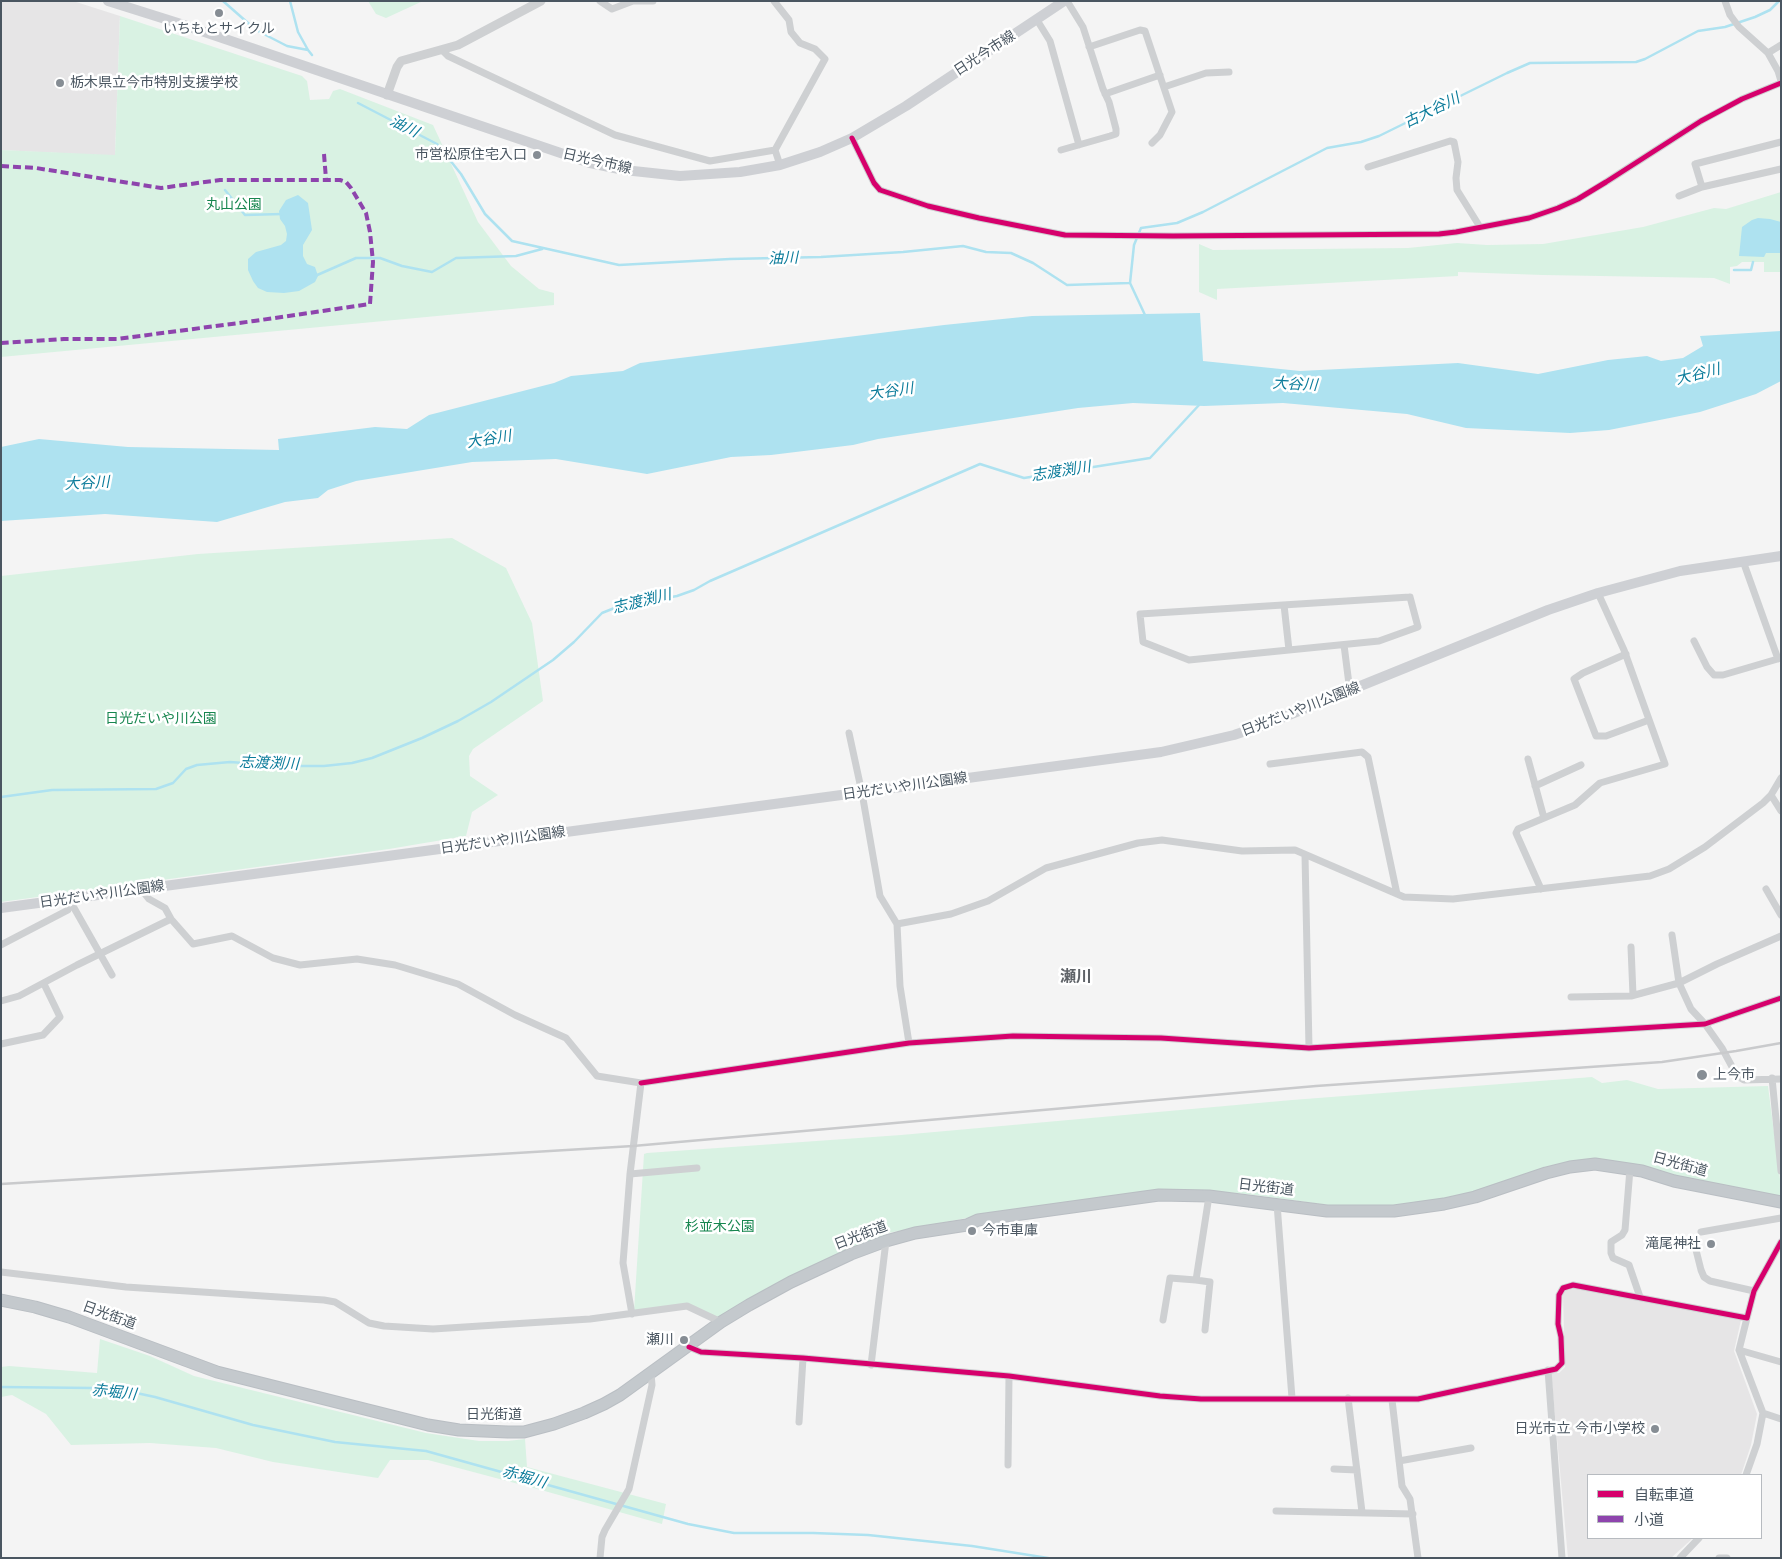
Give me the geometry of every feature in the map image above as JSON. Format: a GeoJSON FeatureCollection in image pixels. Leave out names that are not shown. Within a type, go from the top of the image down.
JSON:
{"type":"FeatureCollection","features":[{"type":"Feature","properties":{"kind":"highway","name":"日光街道"},"geometry":{"type":"LineString","coordinates":[[1,1300],[69,1317],[217,1372],[412,1421],[459,1430],[496,1433],[524,1432],[554,1424],[604,1404],[689,1347],[721,1322],[791,1282],[886,1240],[915,1233],[967,1225],[978,1220],[1138,1197],[1177,1195],[1209,1196],[1327,1211],[1394,1210],[1444,1204],[1475,1197],[1546,1173],[1570,1167],[1595,1164],[1630,1168],[1674,1181],[1781,1202]]}},
{"type":"Feature","properties":{"kind":"main road","name":"日光今市線"},"geometry":{"type":"LineString","coordinates":[[108,1],[181,24],[582,161],[624,170],[664,175],[701,176],[780,165],[820,152],[852,138],[906,106],[1066,1]]}},
{"type":"Feature","properties":{"kind":"main road","name":"日光だいや川公園線"},"geometry":{"type":"LineString","coordinates":[[1,908],[862,793],[1179,748],[1243,732],[1350,692],[1548,610],[1598,593],[1673,573],[1781,556]]}},
{"type":"Feature","properties":{"kind":"street"},"geometry":{"type":"LineString","coordinates":[[387,95],[401,61],[458,45],[541,1]]}},
{"type":"Feature","properties":{"kind":"street"},"geometry":{"type":"LineString","coordinates":[[600,1],[612,9],[633,2],[653,1]]}},
{"type":"Feature","properties":{"kind":"street"},"geometry":{"type":"LineString","coordinates":[[774,1],[789,20],[791,32],[800,43],[815,49],[825,59],[775,150],[780,165]]}},
{"type":"Feature","properties":{"kind":"street"},"geometry":{"type":"LineString","coordinates":[[1061,150],[1116,134],[1109,102],[1083,27],[1066,1]]}},
{"type":"Feature","properties":{"kind":"street"},"geometry":{"type":"LineString","coordinates":[[852,138],[874,183],[880,190],[928,206],[1065,235],[1439,234],[1540,215],[1578,198],[1700,121],[1742,99],[1781,82],[1778,71],[1768,53],[1733,20],[1724,1]]}},
{"type":"Feature","properties":{"kind":"street"},"geometry":{"type":"LineString","coordinates":[[1037,20],[1050,41],[1079,145]]}},
{"type":"Feature","properties":{"kind":"street"},"geometry":{"type":"LineString","coordinates":[[1089,47],[1140,30],[1145,31],[1172,112],[1160,135],[1152,143]]}},
{"type":"Feature","properties":{"kind":"street"},"geometry":{"type":"LineString","coordinates":[[1768,53],[1781,44]]}},
{"type":"Feature","properties":{"kind":"street"},"geometry":{"type":"LineString","coordinates":[[442,50],[448,56],[615,134],[710,161],[775,150]]}},
{"type":"Feature","properties":{"kind":"street"},"geometry":{"type":"LineString","coordinates":[[1164,87],[1206,73],[1229,72]]}},
{"type":"Feature","properties":{"kind":"street"},"geometry":{"type":"LineString","coordinates":[[1105,94],[1160,75]]}},
{"type":"Feature","properties":{"kind":"street"},"geometry":{"type":"LineString","coordinates":[[1368,167],[1450,141],[1454,142],[1458,162],[1457,190],[1480,227]]}},
{"type":"Feature","properties":{"kind":"street"},"geometry":{"type":"LineString","coordinates":[[1702,187],[1695,164],[1781,142]]}},
{"type":"Feature","properties":{"kind":"street"},"geometry":{"type":"LineString","coordinates":[[1679,196],[1702,187],[1781,169]]}},
{"type":"Feature","properties":{"kind":"street"},"geometry":{"type":"LineString","coordinates":[[1694,641],[1707,667],[1714,675],[1723,675],[1779,658],[1743,561]]}},
{"type":"Feature","properties":{"kind":"street"},"geometry":{"type":"LineString","coordinates":[[1541,888],[1516,833],[1518,829],[1575,805],[1600,784],[1665,764],[1626,654],[1598,593]]}},
{"type":"Feature","properties":{"kind":"street"},"geometry":{"type":"LineString","coordinates":[[1410,597],[1418,627],[1379,641],[1344,645],[1189,660],[1143,642],[1140,614],[1410,597]]}},
{"type":"Feature","properties":{"kind":"street"},"geometry":{"type":"LineString","coordinates":[[1284,604],[1289,650]]}},
{"type":"Feature","properties":{"kind":"street"},"geometry":{"type":"LineString","coordinates":[[1344,645],[1350,692]]}},
{"type":"Feature","properties":{"kind":"street"},"geometry":{"type":"LineString","coordinates":[[1626,654],[1583,673],[1574,679],[1596,736],[1606,736],[1649,720]]}},
{"type":"Feature","properties":{"kind":"street"},"geometry":{"type":"LineString","coordinates":[[849,733],[862,793],[880,896],[897,924],[900,986],[909,1043]]}},
{"type":"Feature","properties":{"kind":"street"},"geometry":{"type":"LineString","coordinates":[[1270,764],[1362,752],[1368,757],[1397,894]]}},
{"type":"Feature","properties":{"kind":"street"},"geometry":{"type":"LineString","coordinates":[[1528,759],[1544,818]]}},
{"type":"Feature","properties":{"kind":"street"},"geometry":{"type":"LineString","coordinates":[[1535,786],[1581,765]]}},
{"type":"Feature","properties":{"kind":"street"},"geometry":{"type":"LineString","coordinates":[[897,924],[951,914],[988,901],[1046,868],[1138,843],[1162,840],[1242,851],[1295,850],[1404,897],[1453,898],[1650,876],[1669,869],[1705,846],[1763,804],[1781,778]]}},
{"type":"Feature","properties":{"kind":"street"},"geometry":{"type":"LineString","coordinates":[[1771,795],[1781,811]]}},
{"type":"Feature","properties":{"kind":"street"},"geometry":{"type":"LineString","coordinates":[[1305,855],[1309,1048]]}},
{"type":"Feature","properties":{"kind":"street"},"geometry":{"type":"LineString","coordinates":[[141,889],[149,899],[166,908],[171,919],[192,944],[232,936],[273,958],[300,965],[356,959],[395,965],[458,984],[515,1015],[566,1038],[598,1076],[641,1082],[756,1067],[909,1043],[1013,1036],[1161,1038],[1309,1048],[1705,1024],[1781,998]]}},
{"type":"Feature","properties":{"kind":"street"},"geometry":{"type":"LineString","coordinates":[[1766,889],[1781,915]]}},
{"type":"Feature","properties":{"kind":"street"},"geometry":{"type":"LineString","coordinates":[[1,945],[68,910],[69,899]]}},
{"type":"Feature","properties":{"kind":"street"},"geometry":{"type":"LineString","coordinates":[[69,899],[112,975]]}},
{"type":"Feature","properties":{"kind":"street"},"geometry":{"type":"LineString","coordinates":[[1,1001],[19,996],[44,984],[171,919]]}},
{"type":"Feature","properties":{"kind":"street"},"geometry":{"type":"LineString","coordinates":[[1672,935],[1679,984],[1691,1008],[1722,1048],[1737,1076],[1744,1080],[1781,1079]]}},
{"type":"Feature","properties":{"kind":"street"},"geometry":{"type":"LineString","coordinates":[[1571,997],[1634,995],[1679,984],[1717,964],[1781,936]]}},
{"type":"Feature","properties":{"kind":"street"},"geometry":{"type":"LineString","coordinates":[[1631,947],[1634,995]]}},
{"type":"Feature","properties":{"kind":"street"},"geometry":{"type":"LineString","coordinates":[[1,1044],[43,1035],[60,1016],[44,984]]}},
{"type":"Feature","properties":{"kind":"street"},"geometry":{"type":"LineString","coordinates":[[1772,1078],[1781,1171]]}},
{"type":"Feature","properties":{"kind":"street"},"geometry":{"type":"LineString","coordinates":[[632,1314],[623,1263],[630,1174],[641,1082]]}},
{"type":"Feature","properties":{"kind":"street"},"geometry":{"type":"LineString","coordinates":[[630,1174],[697,1168]]}},
{"type":"Feature","properties":{"kind":"street"},"geometry":{"type":"LineString","coordinates":[[1630,1168],[1624,1230],[1622,1235],[1611,1242],[1611,1253],[1613,1258],[1629,1265],[1640,1297]]}},
{"type":"Feature","properties":{"kind":"street"},"geometry":{"type":"LineString","coordinates":[[1196,1280],[1209,1196]]}},
{"type":"Feature","properties":{"kind":"street"},"geometry":{"type":"LineString","coordinates":[[1277,1204],[1292,1398]]}},
{"type":"Feature","properties":{"kind":"street"},"geometry":{"type":"LineString","coordinates":[[1702,1232],[1781,1218]]}},
{"type":"Feature","properties":{"kind":"street"},"geometry":{"type":"LineString","coordinates":[[871,1365],[886,1240]]}},
{"type":"Feature","properties":{"kind":"street"},"geometry":{"type":"LineString","coordinates":[[1746,1474],[1757,1444],[1763,1413],[1739,1350],[1754,1291],[1781,1242]]}},
{"type":"Feature","properties":{"kind":"street"},"geometry":{"type":"LineString","coordinates":[[1696,1250],[1704,1277],[1710,1281],[1754,1291]]}},
{"type":"Feature","properties":{"kind":"street"},"geometry":{"type":"LineString","coordinates":[[1,1272],[126,1287],[324,1300],[335,1302],[368,1323],[384,1326],[434,1329],[590,1319],[687,1306],[721,1322]]}},
{"type":"Feature","properties":{"kind":"street"},"geometry":{"type":"LineString","coordinates":[[1164,1320],[1170,1278],[1210,1282],[1205,1330]]}},
{"type":"Feature","properties":{"kind":"street"},"geometry":{"type":"LineString","coordinates":[[689,1347],[701,1352],[803,1358],[1010,1376],[1160,1396],[1201,1399],[1348,1398],[1392,1400],[1418,1399],[1556,1369],[1562,1363],[1561,1337],[1558,1324],[1559,1295],[1563,1288],[1573,1284],[1747,1318]]}},
{"type":"Feature","properties":{"kind":"street"},"geometry":{"type":"LineString","coordinates":[[1739,1350],[1781,1362]]}},
{"type":"Feature","properties":{"kind":"street"},"geometry":{"type":"LineString","coordinates":[[799,1422],[803,1358]]}},
{"type":"Feature","properties":{"kind":"street"},"geometry":{"type":"LineString","coordinates":[[1548,1370],[1562,1558]]}},
{"type":"Feature","properties":{"kind":"street"},"geometry":{"type":"LineString","coordinates":[[600,1558],[602,1537],[629,1490],[652,1385],[651,1373]]}},
{"type":"Feature","properties":{"kind":"street"},"geometry":{"type":"LineString","coordinates":[[1008,1465],[1010,1376]]}},
{"type":"Feature","properties":{"kind":"street"},"geometry":{"type":"LineString","coordinates":[[1348,1398],[1362,1512]]}},
{"type":"Feature","properties":{"kind":"street"},"geometry":{"type":"LineString","coordinates":[[1392,1400],[1402,1486],[1410,1499],[1418,1558]]}},
{"type":"Feature","properties":{"kind":"street"},"geometry":{"type":"LineString","coordinates":[[1763,1413],[1781,1419]]}},
{"type":"Feature","properties":{"kind":"street"},"geometry":{"type":"LineString","coordinates":[[1399,1461],[1471,1448]]}},
{"type":"Feature","properties":{"kind":"street"},"geometry":{"type":"LineString","coordinates":[[1334,1469],[1357,1470]]}},
{"type":"Feature","properties":{"kind":"street"},"geometry":{"type":"LineString","coordinates":[[1276,1511],[1413,1514]]}},
{"type":"Feature","properties":{"kind":"street"},"geometry":{"type":"LineString","coordinates":[[1680,1558],[1698,1539]]}},
{"type":"Feature","properties":{"kind":"street"},"geometry":{"type":"LineString","coordinates":[[1719,1558],[1727,1558]]}},
{"type":"Feature","properties":{"kind":"shaded area","name":"栃木県立今市特別支援学校"},"geometry":{"type":"Polygon","coordinates":[[[1,1],[73,1],[120,16],[115,156],[1,150],[1,1]]]}},
{"type":"Feature","properties":{"kind":"shaded area","name":"日光市立 今市小学校"},"geometry":{"type":"Polygon","coordinates":[[[1575,1287],[1741,1320],[1734,1351],[1757,1414],[1751,1445],[1741,1474],[1587,1474],[1587,1539],[1692,1539],[1671,1558],[1568,1558],[1551,1373],[1559,1373],[1565,1367],[1563,1295],[1565,1291],[1575,1287]]]}},
{"type":"Feature","properties":{"kind":"green space"},"geometry":{"type":"Polygon","coordinates":[[[368,1],[423,1],[386,18],[376,14],[368,1]]]}},
{"type":"Feature","properties":{"kind":"green space","name":"丸山公園"},"geometry":{"type":"Polygon","coordinates":[[[120,16],[302,76],[307,81],[310,100],[329,99],[333,91],[340,89],[433,125],[478,222],[511,266],[539,289],[554,293],[554,305],[1,357],[1,150],[115,155],[120,16]]]}},
{"type":"Feature","properties":{"kind":"green space"},"geometry":{"type":"Polygon","coordinates":[[[1781,192],[1781,272],[1764,272],[1764,262],[1742,262],[1737,266],[1730,267],[1730,284],[1714,278],[1458,272],[1458,276],[1217,289],[1217,300],[1199,292],[1199,244],[1213,250],[1408,248],[1457,243],[1487,245],[1543,244],[1643,227],[1714,208],[1726,209],[1781,192]]]}},
{"type":"Feature","properties":{"kind":"green space","name":"日光だいや川公園"},"geometry":{"type":"Polygon","coordinates":[[[452,538],[506,568],[532,623],[543,701],[473,749],[469,756],[470,776],[498,795],[472,812],[466,836],[389,849],[1,902],[1,576],[198,554],[452,538]]]}},
{"type":"Feature","properties":{"kind":"green space","name":"杉並木公園"},"geometry":{"type":"Polygon","coordinates":[[[1592,1077],[1602,1083],[1627,1080],[1658,1089],[1768,1086],[1781,1199],[1598,1161],[1474,1195],[1429,1204],[1357,1209],[1255,1195],[1178,1191],[988,1214],[888,1233],[721,1319],[687,1304],[634,1311],[644,1154],[647,1153],[901,1135],[1292,1100],[1592,1077]]]}},
{"type":"Feature","properties":{"kind":"green space"},"geometry":{"type":"Polygon","coordinates":[[[100,1339],[150,1356],[194,1376],[426,1433],[479,1441],[525,1439],[527,1467],[666,1504],[662,1524],[428,1460],[390,1460],[378,1478],[273,1462],[216,1448],[150,1443],[71,1445],[46,1414],[12,1395],[1,1397],[1,1367],[97,1373],[100,1339]]]}},
{"type":"Feature","properties":{"kind":"water"},"geometry":{"type":"Polygon","coordinates":[[[298,195],[308,203],[312,230],[303,245],[303,256],[307,264],[315,267],[318,276],[315,282],[299,291],[284,293],[267,292],[258,288],[253,281],[248,270],[248,259],[256,252],[281,245],[286,241],[287,234],[285,226],[280,219],[279,211],[286,200],[298,195]]]}},
{"type":"Feature","properties":{"kind":"water"},"geometry":{"type":"Polygon","coordinates":[[[1758,218],[1781,222],[1781,253],[1766,253],[1764,257],[1739,256],[1742,227],[1758,218]]]}},
{"type":"Feature","properties":{"kind":"water","name":"大谷川"},"geometry":{"type":"Polygon","coordinates":[[[1200,313],[1203,361],[1300,371],[1458,363],[1538,374],[1608,360],[1647,356],[1661,361],[1683,358],[1703,346],[1700,336],[1781,331],[1781,381],[1756,394],[1700,412],[1609,430],[1570,433],[1466,428],[1407,414],[1283,403],[1204,406],[1133,403],[1078,408],[878,439],[853,445],[771,455],[731,457],[647,474],[556,459],[472,462],[356,481],[328,490],[318,498],[285,502],[217,522],[105,514],[1,521],[1,447],[39,439],[128,447],[279,450],[278,439],[375,427],[407,429],[429,415],[554,383],[571,376],[623,371],[640,363],[944,325],[1032,316],[1200,313]]]}},
{"type":"Feature","properties":{"kind":"waterway","name":"油川"},"geometry":{"type":"LineString","coordinates":[[223,1],[256,30],[287,46],[308,50],[312,55]]}},
{"type":"Feature","properties":{"kind":"waterway"},"geometry":{"type":"LineString","coordinates":[[290,1],[298,32],[308,50]]}},
{"type":"Feature","properties":{"kind":"waterway","name":"古大谷川"},"geometry":{"type":"LineString","coordinates":[[1130,283],[1134,245],[1141,228],[1177,223],[1203,212],[1327,148],[1361,142],[1379,136],[1530,63],[1636,62],[1698,31],[1725,27],[1755,17],[1770,10],[1779,1]]}},
{"type":"Feature","properties":{"kind":"waterway","name":"油川"},"geometry":{"type":"LineString","coordinates":[[358,103],[437,144],[461,174],[485,214],[512,241],[619,265],[730,259],[821,257],[963,246],[986,252],[1011,253],[1033,263],[1067,285],[1129,283]]}},
{"type":"Feature","properties":{"kind":"waterway"},"geometry":{"type":"LineString","coordinates":[[225,190],[245,215],[282,214]]}},
{"type":"Feature","properties":{"kind":"waterway"},"geometry":{"type":"LineString","coordinates":[[315,276],[356,258],[380,258],[402,266],[432,272],[456,258],[516,256],[542,249]]}},
{"type":"Feature","properties":{"kind":"waterway"},"geometry":{"type":"LineString","coordinates":[[1734,270],[1751,270],[1753,262]]}},
{"type":"Feature","properties":{"kind":"waterway","name":"油川"},"geometry":{"type":"LineString","coordinates":[[1130,283],[1145,315]]}},
{"type":"Feature","properties":{"kind":"waterway","name":"志渡渕川"},"geometry":{"type":"LineString","coordinates":[[1,797],[52,790],[156,789],[173,783],[186,769],[197,765],[230,762],[286,766],[324,766],[352,763],[372,758],[422,738],[458,721],[491,702],[553,660],[574,642],[602,613],[617,607],[677,596],[694,590],[710,581],[980,464],[1024,478],[1150,458],[1200,404]]}},
{"type":"Feature","properties":{"kind":"waterway","name":"赤堀川"},"geometry":{"type":"LineString","coordinates":[[1,1387],[93,1388],[127,1391],[155,1397],[253,1425],[335,1442],[426,1451],[688,1524],[734,1533],[868,1535],[972,1546],[1048,1558]]}},
{"type":"Feature","properties":{"kind":"railway"},"geometry":{"type":"LineString","coordinates":[[1,1184],[633,1146],[1316,1086],[1662,1062],[1781,1043]]}},
{"type":"Feature","properties":{"kind":"marked path"},"geometry":{"type":"LineString","coordinates":[[324,154],[326,179]]}},
{"type":"Feature","properties":{"kind":"marked path"},"geometry":{"type":"LineString","coordinates":[[1,166],[36,168],[161,188],[220,180],[340,180],[346,182],[351,188],[366,213],[373,262],[370,304],[117,339],[64,339],[1,343]]}},
{"type":"Feature","properties":{"kind":"cycle path"},"geometry":{"type":"LineString","coordinates":[[852,138],[874,183],[880,190],[928,206],[1065,235],[1439,234],[1529,218],[1558,208],[1578,199],[1606,182],[1701,121],[1742,99],[1781,83]]}},
{"type":"Feature","properties":{"kind":"cycle path"},"geometry":{"type":"LineString","coordinates":[[641,1083],[909,1043],[1013,1036],[1161,1038],[1309,1048],[1705,1024],[1781,998]]}},
{"type":"Feature","properties":{"kind":"cycle path"},"geometry":{"type":"LineString","coordinates":[[689,1347],[701,1352],[803,1358],[1009,1376],[1160,1396],[1201,1399],[1418,1399],[1556,1369],[1562,1363],[1561,1337],[1558,1324],[1559,1295],[1563,1288],[1573,1285],[1747,1318],[1754,1291],[1781,1242]]}},
{"type":"Feature","properties":{"kind":"place","name":"いちもとサイクル"},"geometry":{"type":"Point","coordinates":[219,13]}},
{"type":"Feature","properties":{"kind":"place","name":"栃木県立今市特別支援学校"},"geometry":{"type":"Point","coordinates":[60,83]}},
{"type":"Feature","properties":{"kind":"place","name":"市営松原住宅入口"},"geometry":{"type":"Point","coordinates":[537,155]}},
{"type":"Feature","properties":{"kind":"place","name":"上今市"},"geometry":{"type":"Point","coordinates":[1702,1075]}},
{"type":"Feature","properties":{"kind":"place","name":"今市車庫"},"geometry":{"type":"Point","coordinates":[972,1231]}},
{"type":"Feature","properties":{"kind":"place","name":"滝尾神社"},"geometry":{"type":"Point","coordinates":[1711,1244]}},
{"type":"Feature","properties":{"kind":"place","name":"瀬川"},"geometry":{"type":"Point","coordinates":[684,1340]}},
{"type":"Feature","properties":{"kind":"place","name":"日光市立 今市小学校"},"geometry":{"type":"Point","coordinates":[1655,1429]}},
{"type":"Feature","properties":{"kind":"district","name":"瀬川"},"geometry":{"type":"Point","coordinates":[1076,978]}}]}
